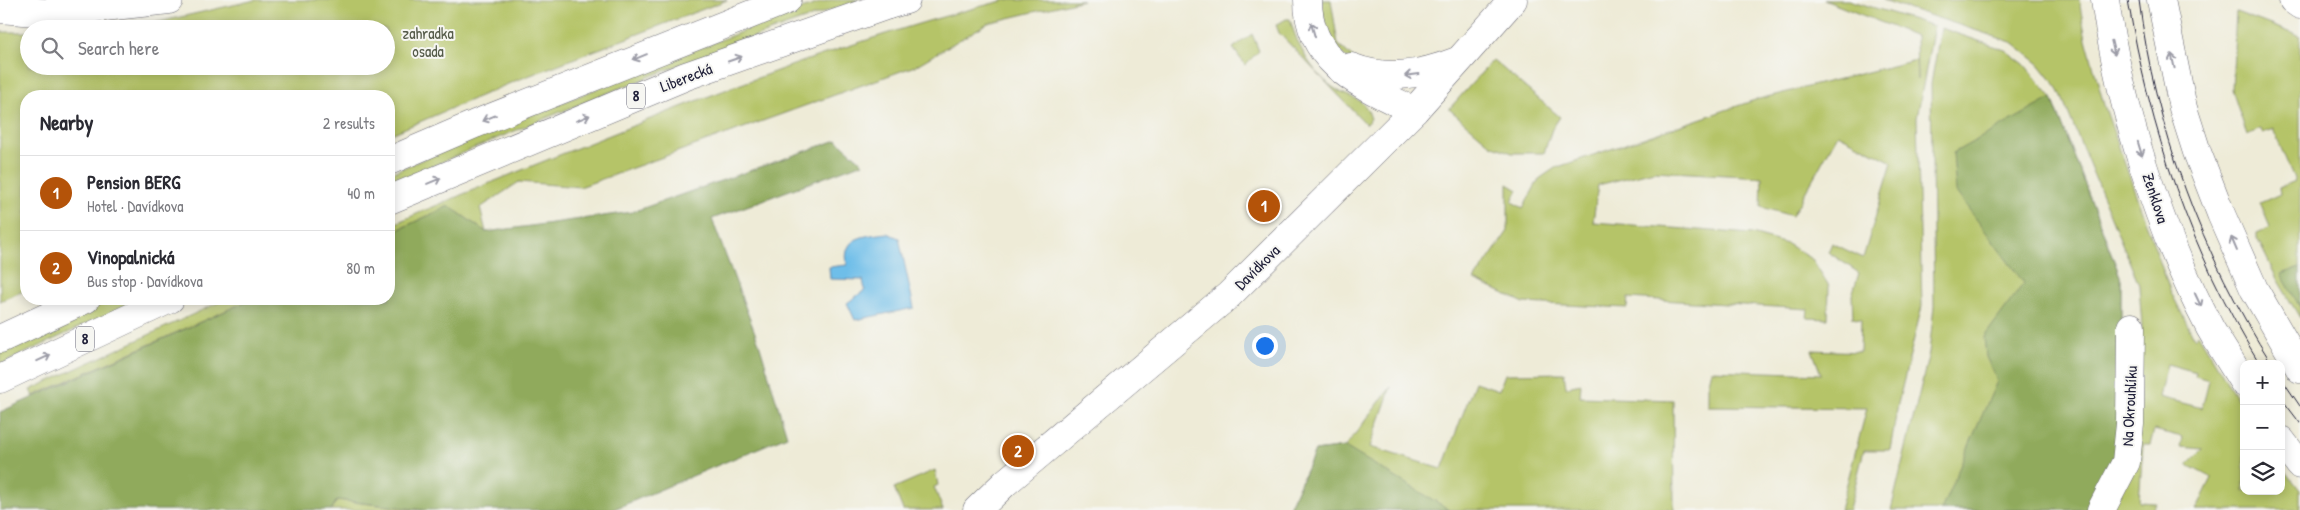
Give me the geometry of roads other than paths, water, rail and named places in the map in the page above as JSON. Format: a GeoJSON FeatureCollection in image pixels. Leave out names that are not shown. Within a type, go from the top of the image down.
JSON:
{"type":"FeatureCollection","features":[{"type":"Feature","properties":{"kind":"main road"},"geometry":{"type":"LineString","coordinates":[[0,10],[48,13],[169,0]]}},
{"type":"Feature","properties":{"kind":"main road","name":"8"},"geometry":{"type":"LineString","coordinates":[[395,158],[511,109],[787,0]]}},
{"type":"Feature","properties":{"kind":"main road"},"geometry":{"type":"LineString","coordinates":[[1308,0],[1311,24],[1317,43],[1327,56],[1352,78],[1414,111]]}},
{"type":"Feature","properties":{"kind":"main road","name":"Davídkova"},"geometry":{"type":"LineString","coordinates":[[991,505],[1229,295],[1414,111],[1513,0]]}},
{"type":"Feature","properties":{"kind":"main road","name":"Zenklova"},"geometry":{"type":"LineString","coordinates":[[2105,0],[2125,102],[2165,230],[2210,328],[2240,377]]}},
{"type":"Feature","properties":{"kind":"main road"},"geometry":{"type":"LineString","coordinates":[[2161,0],[2183,108],[2197,152],[2221,214],[2254,289],[2300,369]]}},
{"type":"Feature","properties":{"kind":"main road"},"geometry":{"type":"LineString","coordinates":[[2293,0],[2300,5]]}},
{"type":"Feature","properties":{"kind":"main road","name":"Liberecká"},"geometry":{"type":"LineString","coordinates":[[395,197],[686,76],[897,2]]}},
{"type":"Feature","properties":{"kind":"main road"},"geometry":{"type":"LineString","coordinates":[[1327,56],[1362,72],[1382,75],[1421,74],[1459,61]]}},
{"type":"Feature","properties":{"kind":"main road"},"geometry":{"type":"LineString","coordinates":[[2254,289],[2300,332]]}},
{"type":"Feature","properties":{"kind":"main road","name":"8"},"geometry":{"type":"LineString","coordinates":[[0,339],[73,305]]}},
{"type":"Feature","properties":{"kind":"main road","name":"8"},"geometry":{"type":"LineString","coordinates":[[0,379],[157,305]]}},
{"type":"Feature","properties":{"kind":"main road","name":"Na Okrouhlíku"},"geometry":{"type":"LineString","coordinates":[[2101,510],[2126,462],[2130,424],[2131,327]]}},
{"type":"Feature","properties":{"kind":"main road"},"geometry":{"type":"LineString","coordinates":[[2285,445],[2300,465]]}},
{"type":"Feature","properties":{"kind":"water"},"geometry":{"type":"Polygon","coordinates":[[[887,233],[899,238],[914,308],[855,320],[847,303],[865,290],[863,280],[830,279],[829,267],[847,265],[846,255],[848,248],[856,239],[887,233]]]}},
{"type":"Feature","properties":{"kind":"tram line"},"geometry":{"type":"LineString","coordinates":[[2128,0],[2148,96],[2176,188],[2213,278],[2258,360]]}},
{"type":"Feature","properties":{"kind":"tram line"},"geometry":{"type":"LineString","coordinates":[[2139,0],[2146,48],[2157,96],[2185,189],[2203,235],[2224,279],[2270,360]]}},
{"type":"Feature","properties":{"kind":"tram line"},"geometry":{"type":"LineString","coordinates":[[2285,384],[2300,406]]}},
{"type":"Feature","properties":{"kind":"tram line"},"geometry":{"type":"LineString","coordinates":[[2285,403],[2300,423]]}},
{"type":"Feature","properties":{"kind":"place","name":"Pension BERG"},"geometry":{"type":"Point","coordinates":[1264,206]}},
{"type":"Feature","properties":{"kind":"place","name":"Vinopalnická"},"geometry":{"type":"Point","coordinates":[1018,451]}},
{"type":"Feature","properties":{"kind":"park label","name":"zahradka osada"},"geometry":{"type":"Point","coordinates":[428,42]}}]}
